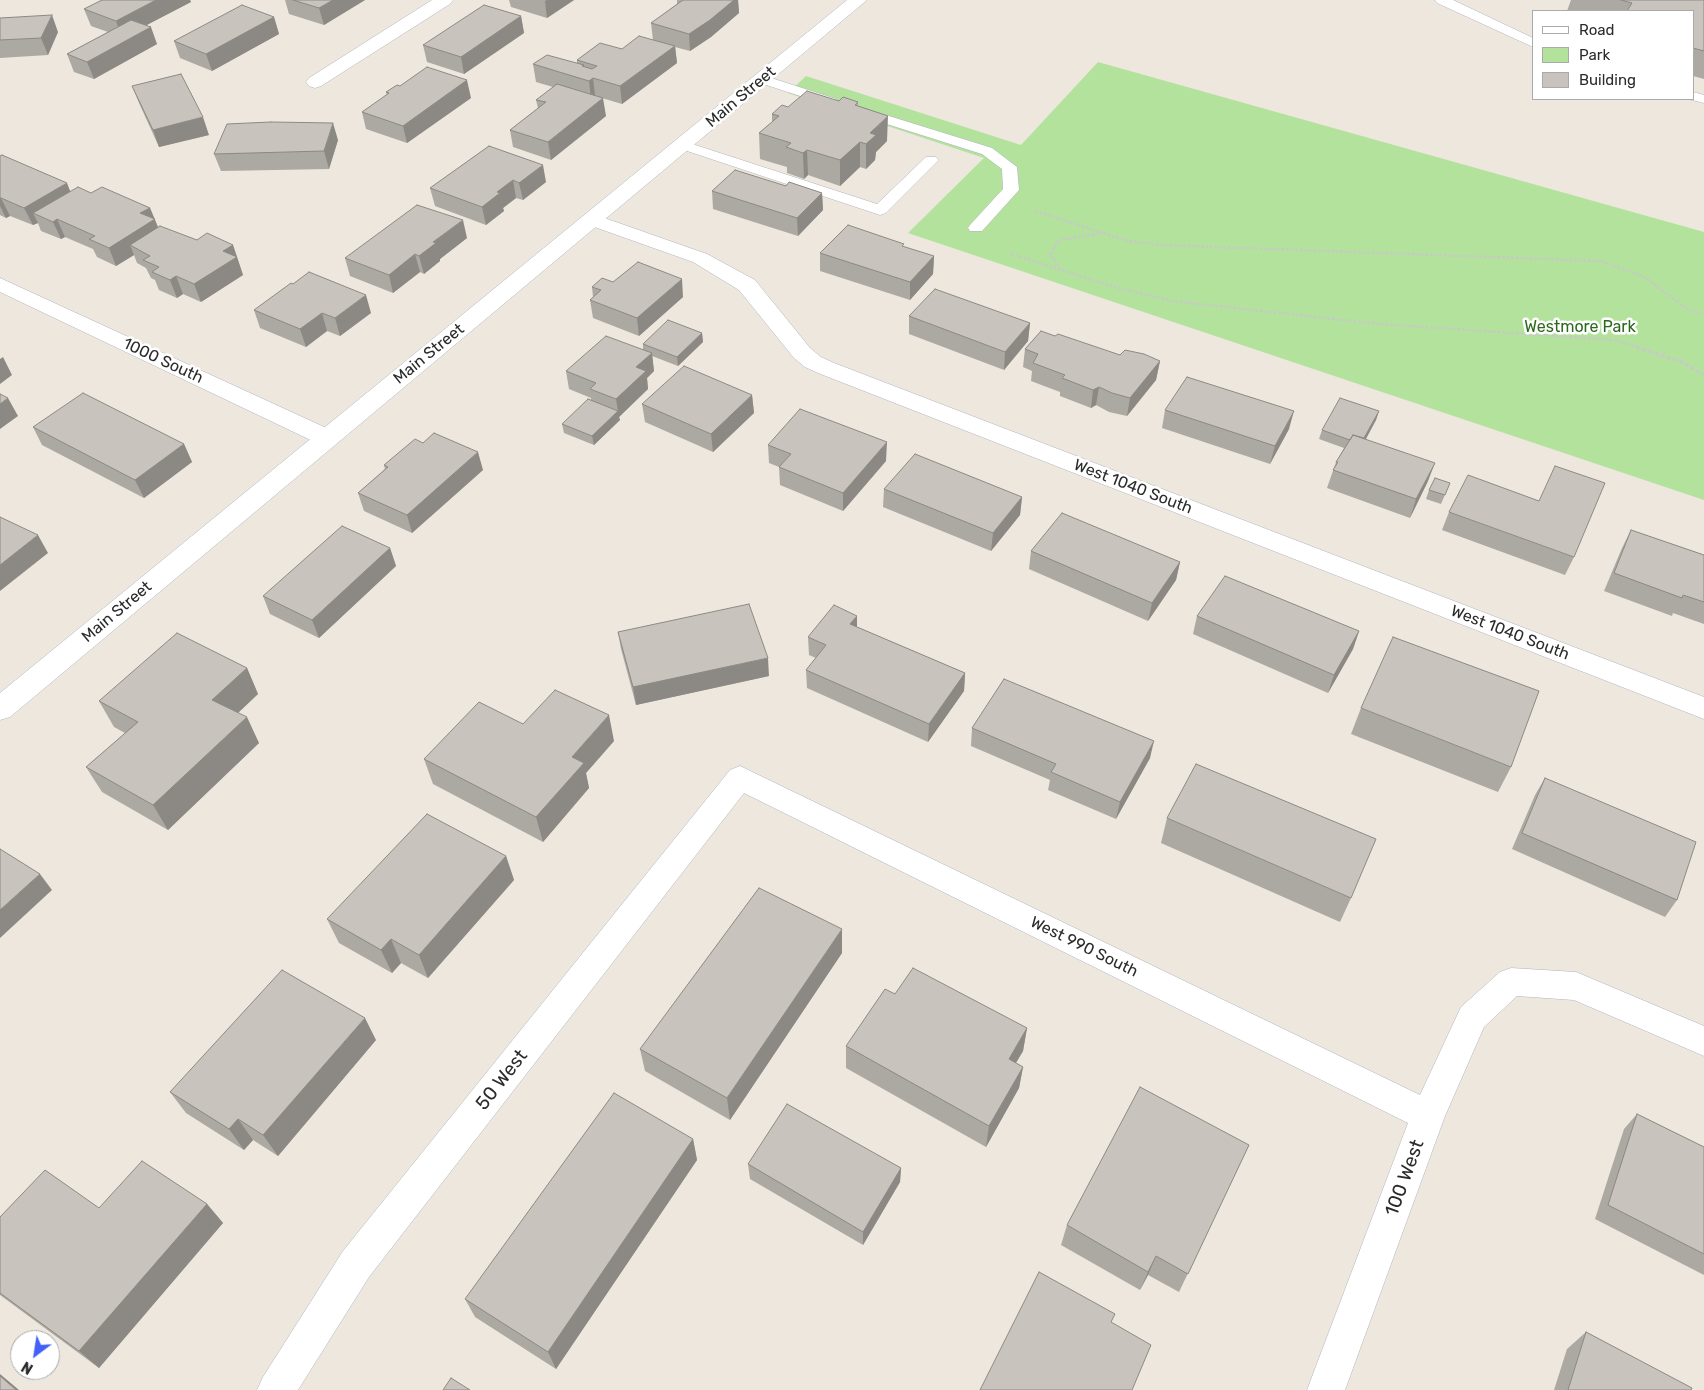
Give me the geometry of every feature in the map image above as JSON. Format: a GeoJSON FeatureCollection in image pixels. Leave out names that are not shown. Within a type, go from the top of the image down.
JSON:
{"type":"FeatureCollection","features":[{"type":"Feature","properties":{"kind":"street"},"geometry":{"type":"LineString","coordinates":[[315,82],[444,0]]}},
{"type":"Feature","properties":{"kind":"street","name":"Main Street"},"geometry":{"type":"LineString","coordinates":[[0,709],[858,0]]}},
{"type":"Feature","properties":{"kind":"street","name":"West 1040 South"},"geometry":{"type":"LineString","coordinates":[[593,220],[700,258],[747,285],[802,352],[814,362],[826,368],[1704,708]]}},
{"type":"Feature","properties":{"kind":"street","name":"1000 South"},"geometry":{"type":"LineString","coordinates":[[0,284],[326,438]]}},
{"type":"Feature","properties":{"kind":"street","name":"West 990 South"},"geometry":{"type":"LineString","coordinates":[[740,778],[1428,1116]]}},
{"type":"Feature","properties":{"kind":"street","name":"50 West"},"geometry":{"type":"LineString","coordinates":[[276,1390],[356,1264],[740,778]]}},
{"type":"Feature","properties":{"kind":"street","name":"100 West"},"geometry":{"type":"LineString","coordinates":[[1326,1390],[1428,1116],[1472,1017],[1511,982],[1576,986],[1704,1041]]}},
{"type":"Feature","properties":{"kind":"lane"},"geometry":{"type":"LineString","coordinates":[[1442,0],[1532,43]]}},
{"type":"Feature","properties":{"kind":"lane"},"geometry":{"type":"LineString","coordinates":[[762,80],[987,152],[1009,167],[1011,190],[976,228]]}},
{"type":"Feature","properties":{"kind":"lane"},"geometry":{"type":"LineString","coordinates":[[682,145],[880,210],[931,160]]}},
{"type":"Feature","properties":{"kind":"path"},"geometry":{"type":"LineString","coordinates":[[1047,215],[1128,241],[1159,245],[1601,261],[1643,276],[1687,309],[1704,315]]}},
{"type":"Feature","properties":{"kind":"path"},"geometry":{"type":"LineString","coordinates":[[1060,269],[1050,254],[1059,240],[1105,233]]}},
{"type":"Feature","properties":{"kind":"path"},"geometry":{"type":"LineString","coordinates":[[1011,254],[1116,287],[1173,301],[1380,324],[1615,340],[1682,362],[1704,374]]}},
{"type":"Feature","properties":{"kind":"green space","name":"Westmore Park"},"geometry":{"type":"Polygon","coordinates":[[[1098,62],[1704,232],[1704,500],[908,233],[984,158],[788,93],[806,76],[1021,145],[1098,62]]]}},
{"type":"Feature","properties":{"kind":"building"},"geometry":{"type":"Polygon","coordinates":[[[102,0],[156,0],[116,21],[84,9],[102,0]]]}},
{"type":"Feature","properties":{"kind":"building"},"geometry":{"type":"Polygon","coordinates":[[[293,0],[333,0],[319,8],[293,0]]]}},
{"type":"Feature","properties":{"kind":"building"},"geometry":{"type":"Polygon","coordinates":[[[683,0],[734,0],[689,34],[651,23],[683,0]]]}},
{"type":"Feature","properties":{"kind":"building"},"geometry":{"type":"Polygon","coordinates":[[[1621,0],[1704,0],[1704,51],[1694,48],[1694,10],[1628,10],[1632,3],[1621,0]]]}},
{"type":"Feature","properties":{"kind":"building"},"geometry":{"type":"Polygon","coordinates":[[[242,5],[274,17],[206,54],[174,41],[242,5]]]}},
{"type":"Feature","properties":{"kind":"building"},"geometry":{"type":"Polygon","coordinates":[[[484,5],[521,16],[461,57],[423,45],[484,5]]]}},
{"type":"Feature","properties":{"kind":"building"},"geometry":{"type":"Polygon","coordinates":[[[52,15],[41,38],[0,40],[0,18],[52,15]]]}},
{"type":"Feature","properties":{"kind":"building"},"geometry":{"type":"Polygon","coordinates":[[[131,20],[151,27],[87,62],[67,54],[131,20]]]}},
{"type":"Feature","properties":{"kind":"building"},"geometry":{"type":"Polygon","coordinates":[[[639,36],[675,46],[620,86],[593,78],[589,81],[533,64],[547,55],[592,69],[597,66],[577,60],[600,43],[622,49],[639,36]]]}},
{"type":"Feature","properties":{"kind":"building"},"geometry":{"type":"Polygon","coordinates":[[[427,67],[467,80],[403,126],[362,112],[389,93],[386,92],[397,85],[400,86],[427,67]]]}},
{"type":"Feature","properties":{"kind":"building"},"geometry":{"type":"Polygon","coordinates":[[[181,74],[203,117],[153,130],[132,86],[181,74]]]}},
{"type":"Feature","properties":{"kind":"building"},"geometry":{"type":"Polygon","coordinates":[[[557,84],[603,98],[548,142],[510,130],[546,102],[536,100],[557,84]]]}},
{"type":"Feature","properties":{"kind":"building"},"geometry":{"type":"Polygon","coordinates":[[[807,91],[839,101],[843,97],[858,102],[855,105],[888,116],[870,133],[876,135],[866,144],[860,142],[840,160],[807,150],[803,153],[786,147],[791,143],[759,133],[779,116],[772,114],[782,105],[788,107],[807,91]]]}},
{"type":"Feature","properties":{"kind":"building"},"geometry":{"type":"Polygon","coordinates":[[[271,122],[333,123],[324,151],[214,154],[227,124],[271,122]]]}},
{"type":"Feature","properties":{"kind":"building"},"geometry":{"type":"Polygon","coordinates":[[[489,146],[543,165],[519,183],[513,180],[482,207],[430,188],[489,146]]]}},
{"type":"Feature","properties":{"kind":"building"},"geometry":{"type":"Polygon","coordinates":[[[2,155],[67,183],[24,208],[0,198],[0,156],[2,155]]]}},
{"type":"Feature","properties":{"kind":"building"},"geometry":{"type":"Polygon","coordinates":[[[735,170],[786,186],[789,182],[822,193],[797,218],[712,191],[735,170]]]}},
{"type":"Feature","properties":{"kind":"building"},"geometry":{"type":"Polygon","coordinates":[[[78,187],[91,193],[102,187],[150,208],[140,213],[155,219],[109,248],[89,239],[95,236],[57,219],[53,222],[33,213],[78,187]]]}},
{"type":"Feature","properties":{"kind":"building"},"geometry":{"type":"Polygon","coordinates":[[[417,205],[463,220],[433,242],[436,243],[419,256],[415,254],[389,275],[345,258],[417,205]]]}},
{"type":"Feature","properties":{"kind":"building"},"geometry":{"type":"Polygon","coordinates":[[[848,225],[934,256],[910,282],[820,253],[848,225]]]}},
{"type":"Feature","properties":{"kind":"building"},"geometry":{"type":"Polygon","coordinates":[[[160,226],[197,240],[207,233],[233,245],[223,251],[237,257],[194,284],[176,276],[170,280],[152,272],[159,267],[143,260],[150,256],[130,245],[160,226]]]}},
{"type":"Feature","properties":{"kind":"building"},"geometry":{"type":"Polygon","coordinates":[[[638,262],[682,279],[637,318],[590,300],[601,290],[592,287],[602,278],[613,282],[638,262]]]}},
{"type":"Feature","properties":{"kind":"building"},"geometry":{"type":"Polygon","coordinates":[[[309,272],[366,295],[335,318],[322,313],[300,329],[254,310],[291,283],[293,284],[309,272]]]}},
{"type":"Feature","properties":{"kind":"building"},"geometry":{"type":"Polygon","coordinates":[[[935,289],[1030,323],[1005,352],[909,316],[935,289]]]}},
{"type":"Feature","properties":{"kind":"building"},"geometry":{"type":"Polygon","coordinates":[[[668,320],[702,333],[677,357],[643,344],[668,320]]]}},
{"type":"Feature","properties":{"kind":"building"},"geometry":{"type":"Polygon","coordinates":[[[1041,331],[1055,336],[1058,334],[1120,355],[1125,350],[1144,354],[1160,361],[1130,398],[1099,387],[1093,390],[1062,378],[1065,375],[1033,363],[1038,354],[1025,349],[1041,331]]]}},
{"type":"Feature","properties":{"kind":"building"},"geometry":{"type":"Polygon","coordinates":[[[606,336],[652,353],[636,367],[646,371],[616,399],[590,389],[596,383],[566,371],[606,336]]]}},
{"type":"Feature","properties":{"kind":"building"},"geometry":{"type":"Polygon","coordinates":[[[684,366],[752,395],[711,434],[642,404],[684,366]]]}},
{"type":"Feature","properties":{"kind":"building"},"geometry":{"type":"Polygon","coordinates":[[[1187,377],[1294,411],[1275,446],[1165,410],[1187,377]]]}},
{"type":"Feature","properties":{"kind":"building"},"geometry":{"type":"Polygon","coordinates":[[[83,393],[184,444],[135,480],[33,427],[83,393]]]}},
{"type":"Feature","properties":{"kind":"building"},"geometry":{"type":"Polygon","coordinates":[[[0,394],[8,398],[0,404],[0,394]]]}},
{"type":"Feature","properties":{"kind":"building"},"geometry":{"type":"Polygon","coordinates":[[[1340,398],[1379,411],[1364,438],[1353,435],[1350,440],[1322,430],[1340,398]]]}},
{"type":"Feature","properties":{"kind":"building"},"geometry":{"type":"Polygon","coordinates":[[[588,399],[618,411],[592,436],[562,424],[588,399]]]}},
{"type":"Feature","properties":{"kind":"building"},"geometry":{"type":"Polygon","coordinates":[[[800,409],[887,442],[843,493],[779,467],[791,454],[768,445],[800,409]]]}},
{"type":"Feature","properties":{"kind":"building"},"geometry":{"type":"Polygon","coordinates":[[[434,433],[478,452],[407,515],[358,493],[388,467],[384,465],[415,439],[423,443],[434,433]]]}},
{"type":"Feature","properties":{"kind":"building"},"geometry":{"type":"Polygon","coordinates":[[[1353,435],[1435,463],[1416,499],[1333,470],[1353,435]]]}},
{"type":"Feature","properties":{"kind":"building"},"geometry":{"type":"Polygon","coordinates":[[[915,454],[1022,497],[993,533],[884,489],[915,454]]]}},
{"type":"Feature","properties":{"kind":"building"},"geometry":{"type":"Polygon","coordinates":[[[1555,466],[1605,483],[1574,557],[1449,512],[1468,475],[1539,501],[1555,466]]]}},
{"type":"Feature","properties":{"kind":"building"},"geometry":{"type":"Polygon","coordinates":[[[1435,478],[1450,483],[1445,495],[1429,490],[1435,478]]]}},
{"type":"Feature","properties":{"kind":"building"},"geometry":{"type":"Polygon","coordinates":[[[1062,513],[1180,562],[1152,603],[1031,551],[1062,513]]]}},
{"type":"Feature","properties":{"kind":"building"},"geometry":{"type":"Polygon","coordinates":[[[0,517],[38,535],[0,565],[0,517]]]}},
{"type":"Feature","properties":{"kind":"building"},"geometry":{"type":"Polygon","coordinates":[[[342,526],[390,548],[312,620],[263,596],[342,526]]]}},
{"type":"Feature","properties":{"kind":"building"},"geometry":{"type":"Polygon","coordinates":[[[1631,530],[1704,555],[1704,602],[1683,595],[1682,598],[1614,573],[1631,530]]]}},
{"type":"Feature","properties":{"kind":"building"},"geometry":{"type":"Polygon","coordinates":[[[1225,576],[1359,631],[1334,675],[1197,616],[1225,576]]]}},
{"type":"Feature","properties":{"kind":"building"},"geometry":{"type":"Polygon","coordinates":[[[749,604],[768,658],[633,687],[618,632],[749,604]]]}},
{"type":"Feature","properties":{"kind":"building"},"geometry":{"type":"Polygon","coordinates":[[[834,605],[857,616],[850,624],[965,673],[929,724],[806,670],[826,645],[808,637],[834,605]]]}},
{"type":"Feature","properties":{"kind":"building"},"geometry":{"type":"Polygon","coordinates":[[[177,633],[247,668],[212,700],[247,717],[153,805],[86,767],[138,722],[99,701],[177,633]]]}},
{"type":"Feature","properties":{"kind":"building"},"geometry":{"type":"Polygon","coordinates":[[[1393,637],[1539,691],[1511,767],[1361,708],[1393,637]]]}},
{"type":"Feature","properties":{"kind":"building"},"geometry":{"type":"Polygon","coordinates":[[[1004,679],[1154,741],[1120,802],[1051,772],[1056,764],[972,728],[1004,679]]]}},
{"type":"Feature","properties":{"kind":"building"},"geometry":{"type":"Polygon","coordinates":[[[555,690],[609,715],[572,757],[584,763],[536,817],[424,759],[479,702],[523,724],[555,690]]]}},
{"type":"Feature","properties":{"kind":"building"},"geometry":{"type":"Polygon","coordinates":[[[1196,764],[1376,839],[1351,898],[1167,818],[1196,764]]]}},
{"type":"Feature","properties":{"kind":"building"},"geometry":{"type":"Polygon","coordinates":[[[1545,778],[1696,842],[1677,900],[1522,833],[1545,778]]]}},
{"type":"Feature","properties":{"kind":"building"},"geometry":{"type":"Polygon","coordinates":[[[427,814],[506,856],[419,955],[391,939],[381,950],[327,919],[427,814]]]}},
{"type":"Feature","properties":{"kind":"building"},"geometry":{"type":"Polygon","coordinates":[[[0,849],[40,874],[0,910],[0,849]]]}},
{"type":"Feature","properties":{"kind":"building"},"geometry":{"type":"Polygon","coordinates":[[[759,888],[842,929],[727,1098],[640,1049],[759,888]]]}},
{"type":"Feature","properties":{"kind":"building"},"geometry":{"type":"Polygon","coordinates":[[[913,968],[1027,1028],[1009,1059],[1023,1067],[989,1126],[846,1046],[885,989],[895,994],[913,968]]]}},
{"type":"Feature","properties":{"kind":"building"},"geometry":{"type":"Polygon","coordinates":[[[282,970],[365,1018],[263,1135],[238,1119],[229,1129],[170,1092],[282,970]]]}},
{"type":"Feature","properties":{"kind":"building"},"geometry":{"type":"Polygon","coordinates":[[[1140,1087],[1249,1145],[1188,1274],[1156,1256],[1148,1272],[1067,1225],[1140,1087]]]}},
{"type":"Feature","properties":{"kind":"building"},"geometry":{"type":"Polygon","coordinates":[[[614,1093],[693,1139],[548,1352],[465,1299],[614,1093]]]}},
{"type":"Feature","properties":{"kind":"building"},"geometry":{"type":"Polygon","coordinates":[[[787,1104],[901,1168],[863,1232],[748,1164],[787,1104]]]}},
{"type":"Feature","properties":{"kind":"building"},"geometry":{"type":"Polygon","coordinates":[[[1637,1114],[1704,1147],[1704,1254],[1608,1205],[1637,1114]]]}},
{"type":"Feature","properties":{"kind":"building"},"geometry":{"type":"Polygon","coordinates":[[[142,1161],[207,1204],[79,1351],[60,1337],[60,1330],[50,1330],[0,1293],[0,1217],[45,1170],[99,1208],[142,1161]]]}},
{"type":"Feature","properties":{"kind":"building"},"geometry":{"type":"Polygon","coordinates":[[[1039,1272],[1115,1314],[1111,1322],[1151,1345],[1132,1390],[980,1390],[1039,1272]]]}},
{"type":"Feature","properties":{"kind":"building"},"geometry":{"type":"Polygon","coordinates":[[[1586,1332],[1692,1388],[1691,1390],[1568,1390],[1586,1332]]]}},
{"type":"Feature","properties":{"kind":"building"},"geometry":{"type":"Polygon","coordinates":[[[0,1376],[16,1390],[0,1390],[0,1376]]]}},
{"type":"Feature","properties":{"kind":"building"},"geometry":{"type":"Polygon","coordinates":[[[451,1378],[470,1390],[443,1390],[451,1378]]]}}]}
